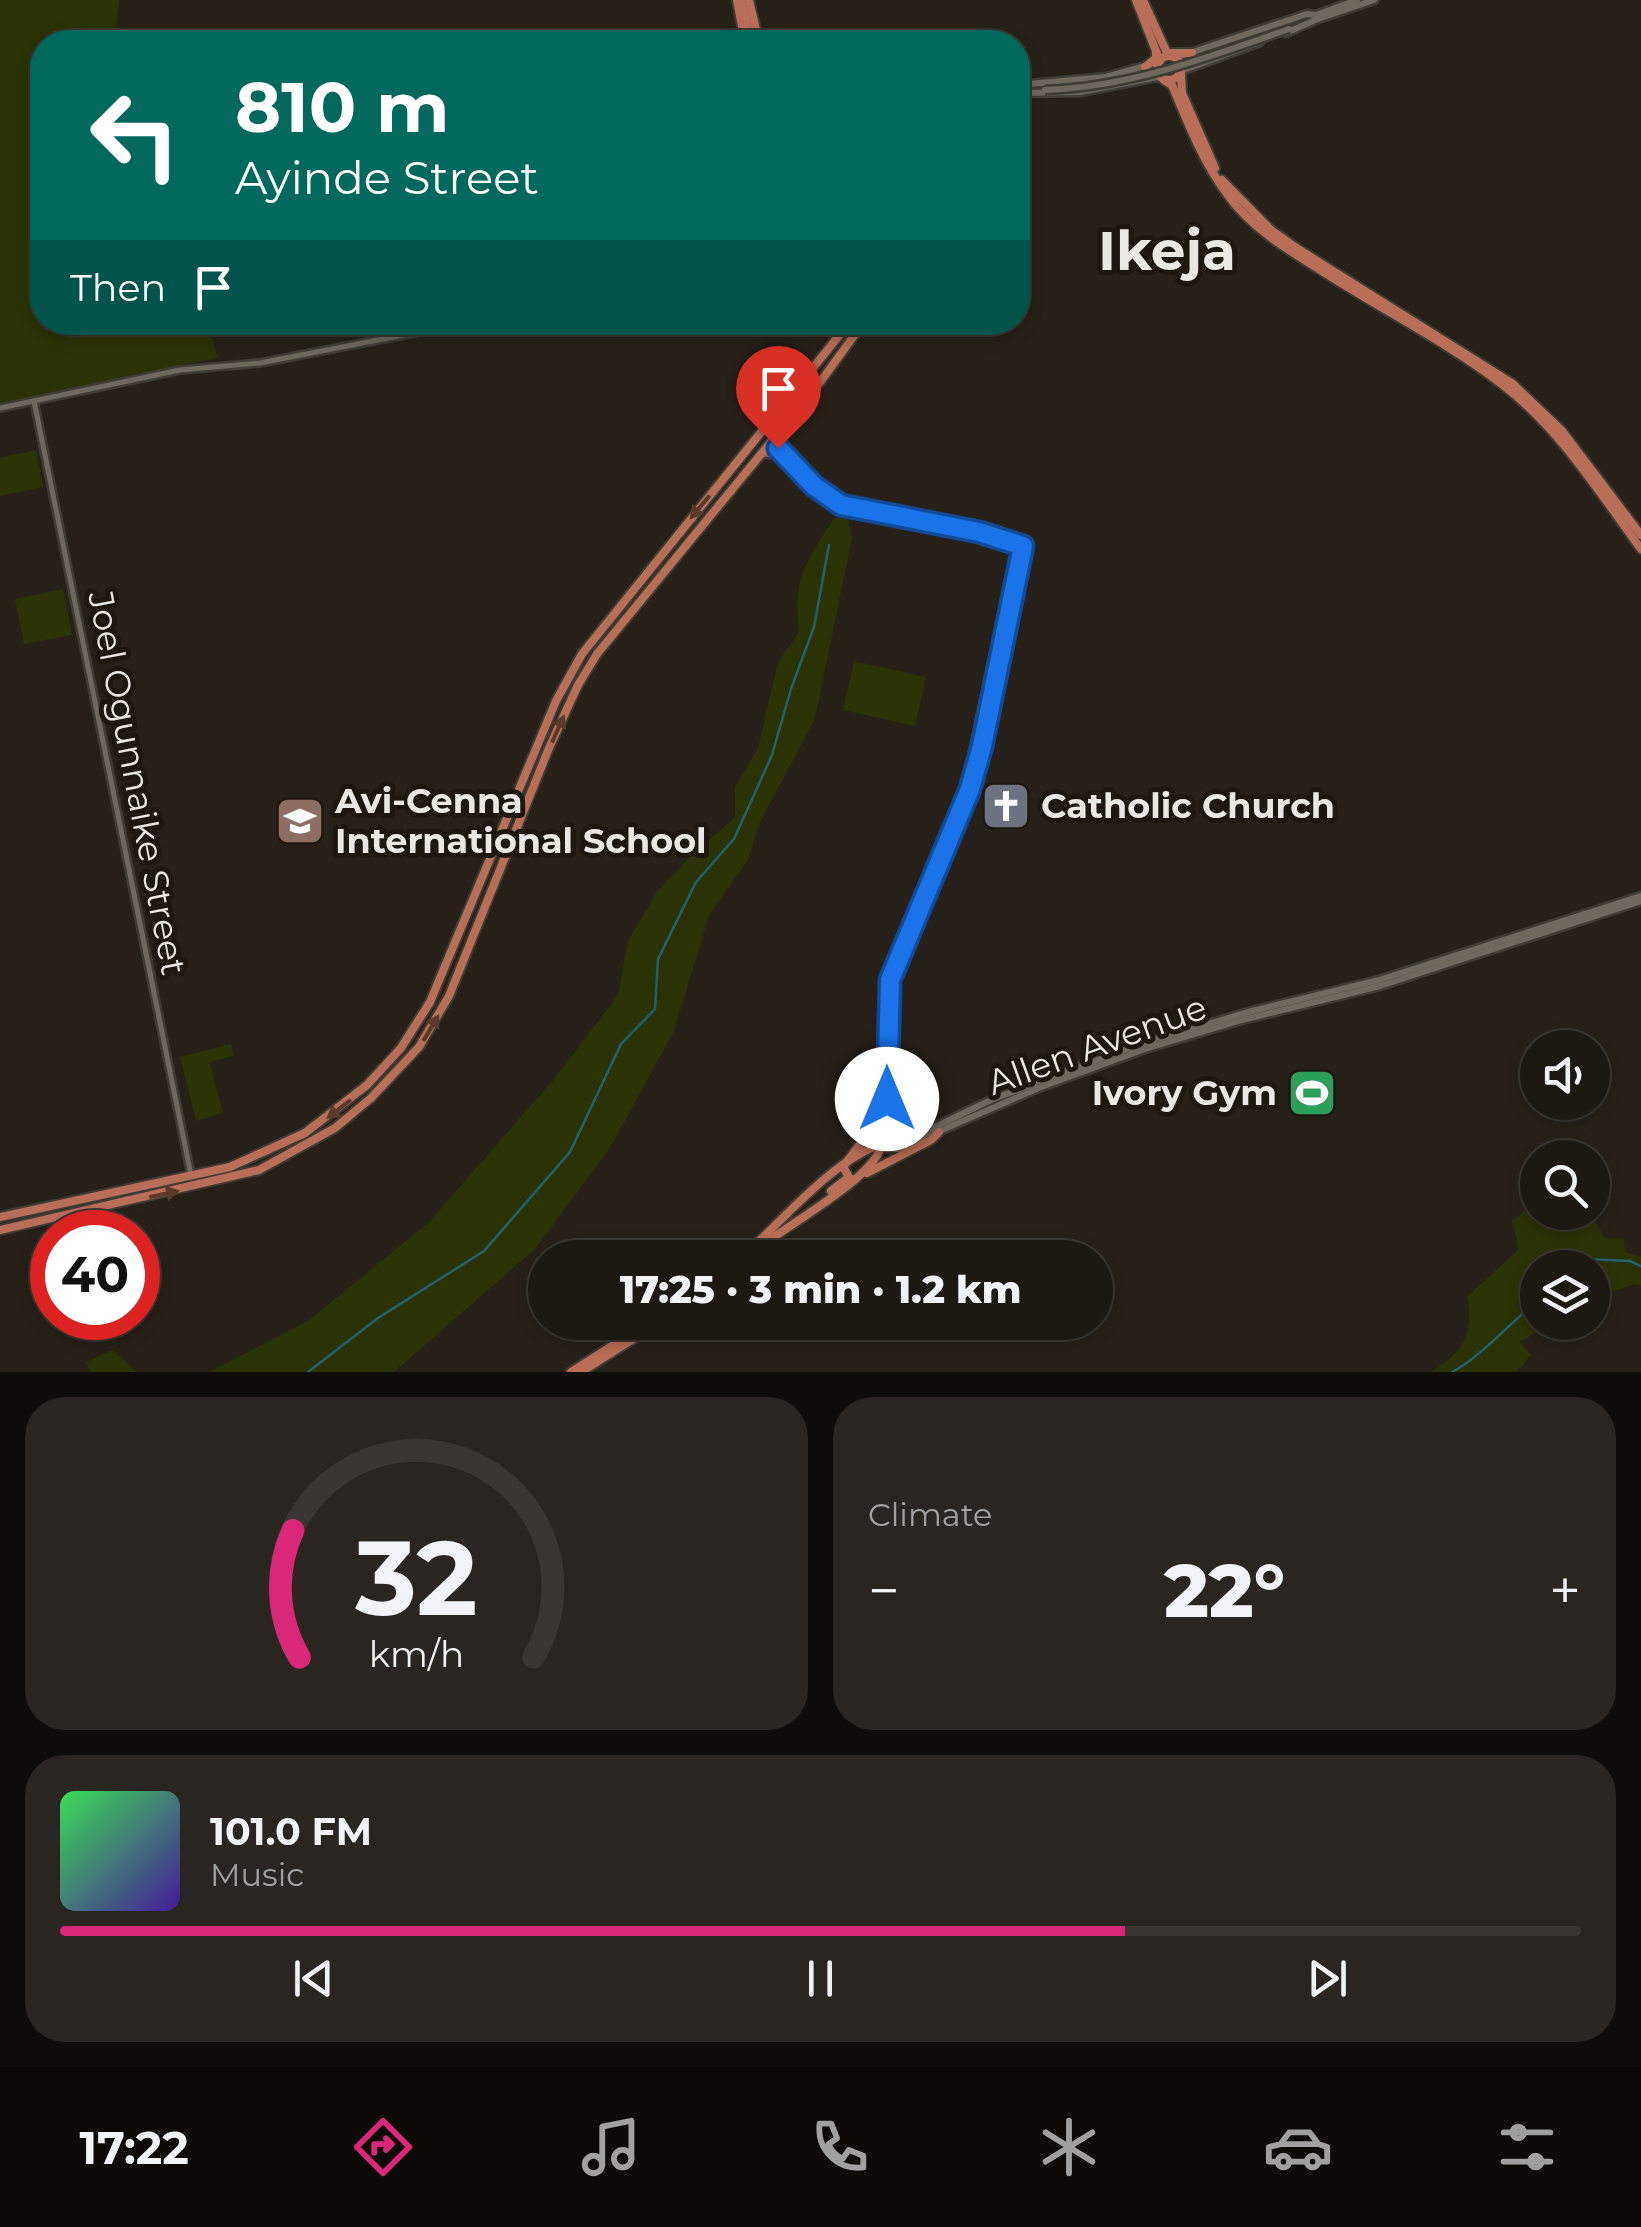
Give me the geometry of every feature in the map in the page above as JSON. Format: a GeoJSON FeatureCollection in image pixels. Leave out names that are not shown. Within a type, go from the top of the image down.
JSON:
{"type":"FeatureCollection","features":[{"type":"Feature","properties":{"kind":"main road"},"geometry":{"type":"LineString","coordinates":[[1140,0],[1156,40],[1158,72],[1178,91],[1221,182],[1271,230],[1298,249],[1513,384],[1562,431],[1641,549]]}},
{"type":"Feature","properties":{"kind":"main road"},"geometry":{"type":"LineString","coordinates":[[1030,90],[1059,94],[1149,79],[1176,79],[1184,71],[1357,0]]}},
{"type":"Feature","properties":{"kind":"main road"},"geometry":{"type":"LineString","coordinates":[[1030,89],[1079,89],[1146,76],[1374,0]]}},
{"type":"Feature","properties":{"kind":"main road"},"geometry":{"type":"LineString","coordinates":[[744,1],[750,30]]}},
{"type":"Feature","properties":{"kind":"main road"},"geometry":{"type":"LineString","coordinates":[[1030,87],[1106,77],[1145,67],[1168,56],[1175,58],[1222,44],[1307,14],[1319,16]]}},
{"type":"Feature","properties":{"kind":"main road"},"geometry":{"type":"LineString","coordinates":[[1156,40],[1176,54],[1192,53]]}},
{"type":"Feature","properties":{"kind":"main road"},"geometry":{"type":"LineString","coordinates":[[1156,40],[1184,71],[1178,91]]}},
{"type":"Feature","properties":{"kind":"main road"},"geometry":{"type":"LineString","coordinates":[[1145,67],[1156,58],[1156,40]]}},
{"type":"Feature","properties":{"kind":"main road"},"geometry":{"type":"LineString","coordinates":[[1222,44],[1220,51],[1226,54]]}},
{"type":"Feature","properties":{"kind":"main road"},"geometry":{"type":"LineString","coordinates":[[1106,77],[1111,82],[1107,88]]}},
{"type":"Feature","properties":{"kind":"main road"},"geometry":{"type":"LineString","coordinates":[[1149,79],[1178,91]]}},
{"type":"Feature","properties":{"kind":"main road"},"geometry":{"type":"LineString","coordinates":[[0,1217],[230,1167],[289,1142],[324,1120],[393,1058],[418,1023],[463,927],[549,718],[575,666],[840,335]]}},
{"type":"Feature","properties":{"kind":"main road"},"geometry":{"type":"LineString","coordinates":[[0,1230],[244,1175],[323,1136],[371,1098],[419,1047],[449,996],[549,748],[597,654],[822,381],[855,335]]}},
{"type":"Feature","properties":{"kind":"main road"},"geometry":{"type":"LineString","coordinates":[[742,458],[750,466]]}},
{"type":"Feature","properties":{"kind":"main road"},"geometry":{"type":"LineString","coordinates":[[1586,468],[1641,535]]}},
{"type":"Feature","properties":{"kind":"main road","name":"Allen Avenue"},"geometry":{"type":"LineString","coordinates":[[1641,899],[1380,986],[1162,1044],[1041,1087],[898,1149],[882,1144],[1141,1044],[1252,1011],[1379,980],[1641,899]]}},
{"type":"Feature","properties":{"kind":"main road"},"geometry":{"type":"LineString","coordinates":[[474,900],[475,916],[486,904]]}},
{"type":"Feature","properties":{"kind":"main road"},"geometry":{"type":"LineString","coordinates":[[463,927],[472,918],[476,932]]}},
{"type":"Feature","properties":{"kind":"main road"},"geometry":{"type":"LineString","coordinates":[[887,1108],[900,1121],[925,1130]]}},
{"type":"Feature","properties":{"kind":"main road"},"geometry":{"type":"LineString","coordinates":[[843,1166],[879,1119]]}},
{"type":"Feature","properties":{"kind":"main road"},"geometry":{"type":"LineString","coordinates":[[769,1240],[863,1175],[931,1140],[939,1132]]}},
{"type":"Feature","properties":{"kind":"main road"},"geometry":{"type":"LineString","coordinates":[[863,1175],[877,1158],[882,1144]]}},
{"type":"Feature","properties":{"kind":"main road"},"geometry":{"type":"LineString","coordinates":[[763,1240],[843,1166],[866,1149],[882,1144]]}},
{"type":"Feature","properties":{"kind":"main road"},"geometry":{"type":"LineString","coordinates":[[824,1201],[849,1177],[843,1166]]}},
{"type":"Feature","properties":{"kind":"main road"},"geometry":{"type":"LineString","coordinates":[[571,1372],[621,1340]]}},
{"type":"Feature","properties":{"kind":"main road"},"geometry":{"type":"LineString","coordinates":[[581,1372],[632,1340]]}},
{"type":"Feature","properties":{"kind":"street"},"geometry":{"type":"LineString","coordinates":[[0,408],[180,370],[260,364],[405,335]]}},
{"type":"Feature","properties":{"kind":"street","name":"Joel Ogunnaike Street"},"geometry":{"type":"LineString","coordinates":[[34,401],[192,1175]]}},
{"type":"Feature","properties":{"kind":"street"},"geometry":{"type":"LineString","coordinates":[[774,437],[778,448],[814,486],[841,505],[1017,547]]}},
{"type":"Feature","properties":{"kind":"street"},"geometry":{"type":"LineString","coordinates":[[760,454],[774,455],[814,492],[847,512],[1017,547]]}},
{"type":"Feature","properties":{"kind":"street"},"geometry":{"type":"LineString","coordinates":[[882,1144],[887,1108],[890,980],[970,789],[982,746],[1017,547]]}},
{"type":"Feature","properties":{"kind":"street"},"geometry":{"type":"LineString","coordinates":[[882,1144],[879,1119],[884,982],[965,787],[1017,547]]}},
{"type":"Feature","properties":{"kind":"green space"},"geometry":{"type":"Polygon","coordinates":[[[0,0],[119,0],[116,30],[30,30],[30,335],[212,335],[217,358],[0,404],[0,0]]]}},
{"type":"Feature","properties":{"kind":"green space"},"geometry":{"type":"Polygon","coordinates":[[[36,450],[43,487],[0,496],[0,458],[36,450]]]}},
{"type":"Feature","properties":{"kind":"green space"},"geometry":{"type":"Polygon","coordinates":[[[834,518],[847,518],[852,538],[815,719],[758,826],[748,860],[709,915],[674,1031],[610,1148],[542,1240],[528,1240],[528,1255],[394,1372],[209,1372],[308,1321],[428,1223],[555,1078],[618,995],[628,941],[657,892],[735,817],[735,787],[758,748],[778,662],[799,633],[800,584],[815,548],[834,518]]]}},
{"type":"Feature","properties":{"kind":"green space"},"geometry":{"type":"Polygon","coordinates":[[[63,589],[72,635],[24,644],[15,599],[63,589]]]}},
{"type":"Feature","properties":{"kind":"green space"},"geometry":{"type":"Polygon","coordinates":[[[854,661],[926,677],[915,726],[843,710],[854,661]]]}},
{"type":"Feature","properties":{"kind":"green space"},"geometry":{"type":"Polygon","coordinates":[[[231,1044],[234,1056],[210,1062],[223,1113],[196,1121],[180,1057],[231,1044]]]}},
{"type":"Feature","properties":{"kind":"green space","name":"Ivory Gym"},"geometry":{"type":"Polygon","coordinates":[[[1321,1073],[1333,1109],[1305,1117],[1293,1085],[1321,1073]]]}},
{"type":"Feature","properties":{"kind":"green space"},"geometry":{"type":"Polygon","coordinates":[[[1520,1214],[1520,1230],[1600,1230],[1605,1238],[1624,1239],[1625,1252],[1641,1257],[1641,1286],[1634,1284],[1610,1293],[1610,1250],[1520,1250],[1520,1340],[1523,1340],[1520,1342],[1531,1355],[1517,1372],[1430,1372],[1464,1342],[1469,1322],[1467,1297],[1519,1249],[1512,1221],[1520,1214]]]}},
{"type":"Feature","properties":{"kind":"green space"},"geometry":{"type":"Polygon","coordinates":[[[112,1350],[137,1372],[90,1372],[86,1362],[112,1350]]]}},
{"type":"Feature","properties":{"kind":"waterway"},"geometry":{"type":"LineString","coordinates":[[308,1372],[378,1318],[484,1251],[570,1152],[621,1044],[655,1009],[658,959],[696,882],[734,839],[772,755],[814,627],[829,545]]}},
{"type":"Feature","properties":{"kind":"waterway"},"geometry":{"type":"LineString","coordinates":[[1610,1260],[1641,1266]]}},
{"type":"Feature","properties":{"kind":"waterway"},"geometry":{"type":"LineString","coordinates":[[1452,1372],[1520,1317]]}},
{"type":"Feature","properties":{"kind":"place","name":"Catholic Church"},"geometry":{"type":"Point","coordinates":[1006,806]}},
{"type":"Feature","properties":{"kind":"place","name":"Avi-Cenna International School"},"geometry":{"type":"Point","coordinates":[300,821]}},
{"type":"Feature","properties":{"kind":"place","name":"Ivory Gym"},"geometry":{"type":"Point","coordinates":[1312,1093]}},
{"type":"Feature","properties":{"kind":"district","name":"Ikeja"},"geometry":{"type":"Point","coordinates":[1167,251]}},
{"type":"Feature","properties":{"kind":"route"},"geometry":{"type":"LineString","coordinates":[[778,448],[814,486],[841,505],[1007,538],[1023,546],[970,789],[890,980],[887,1099]]}}]}
